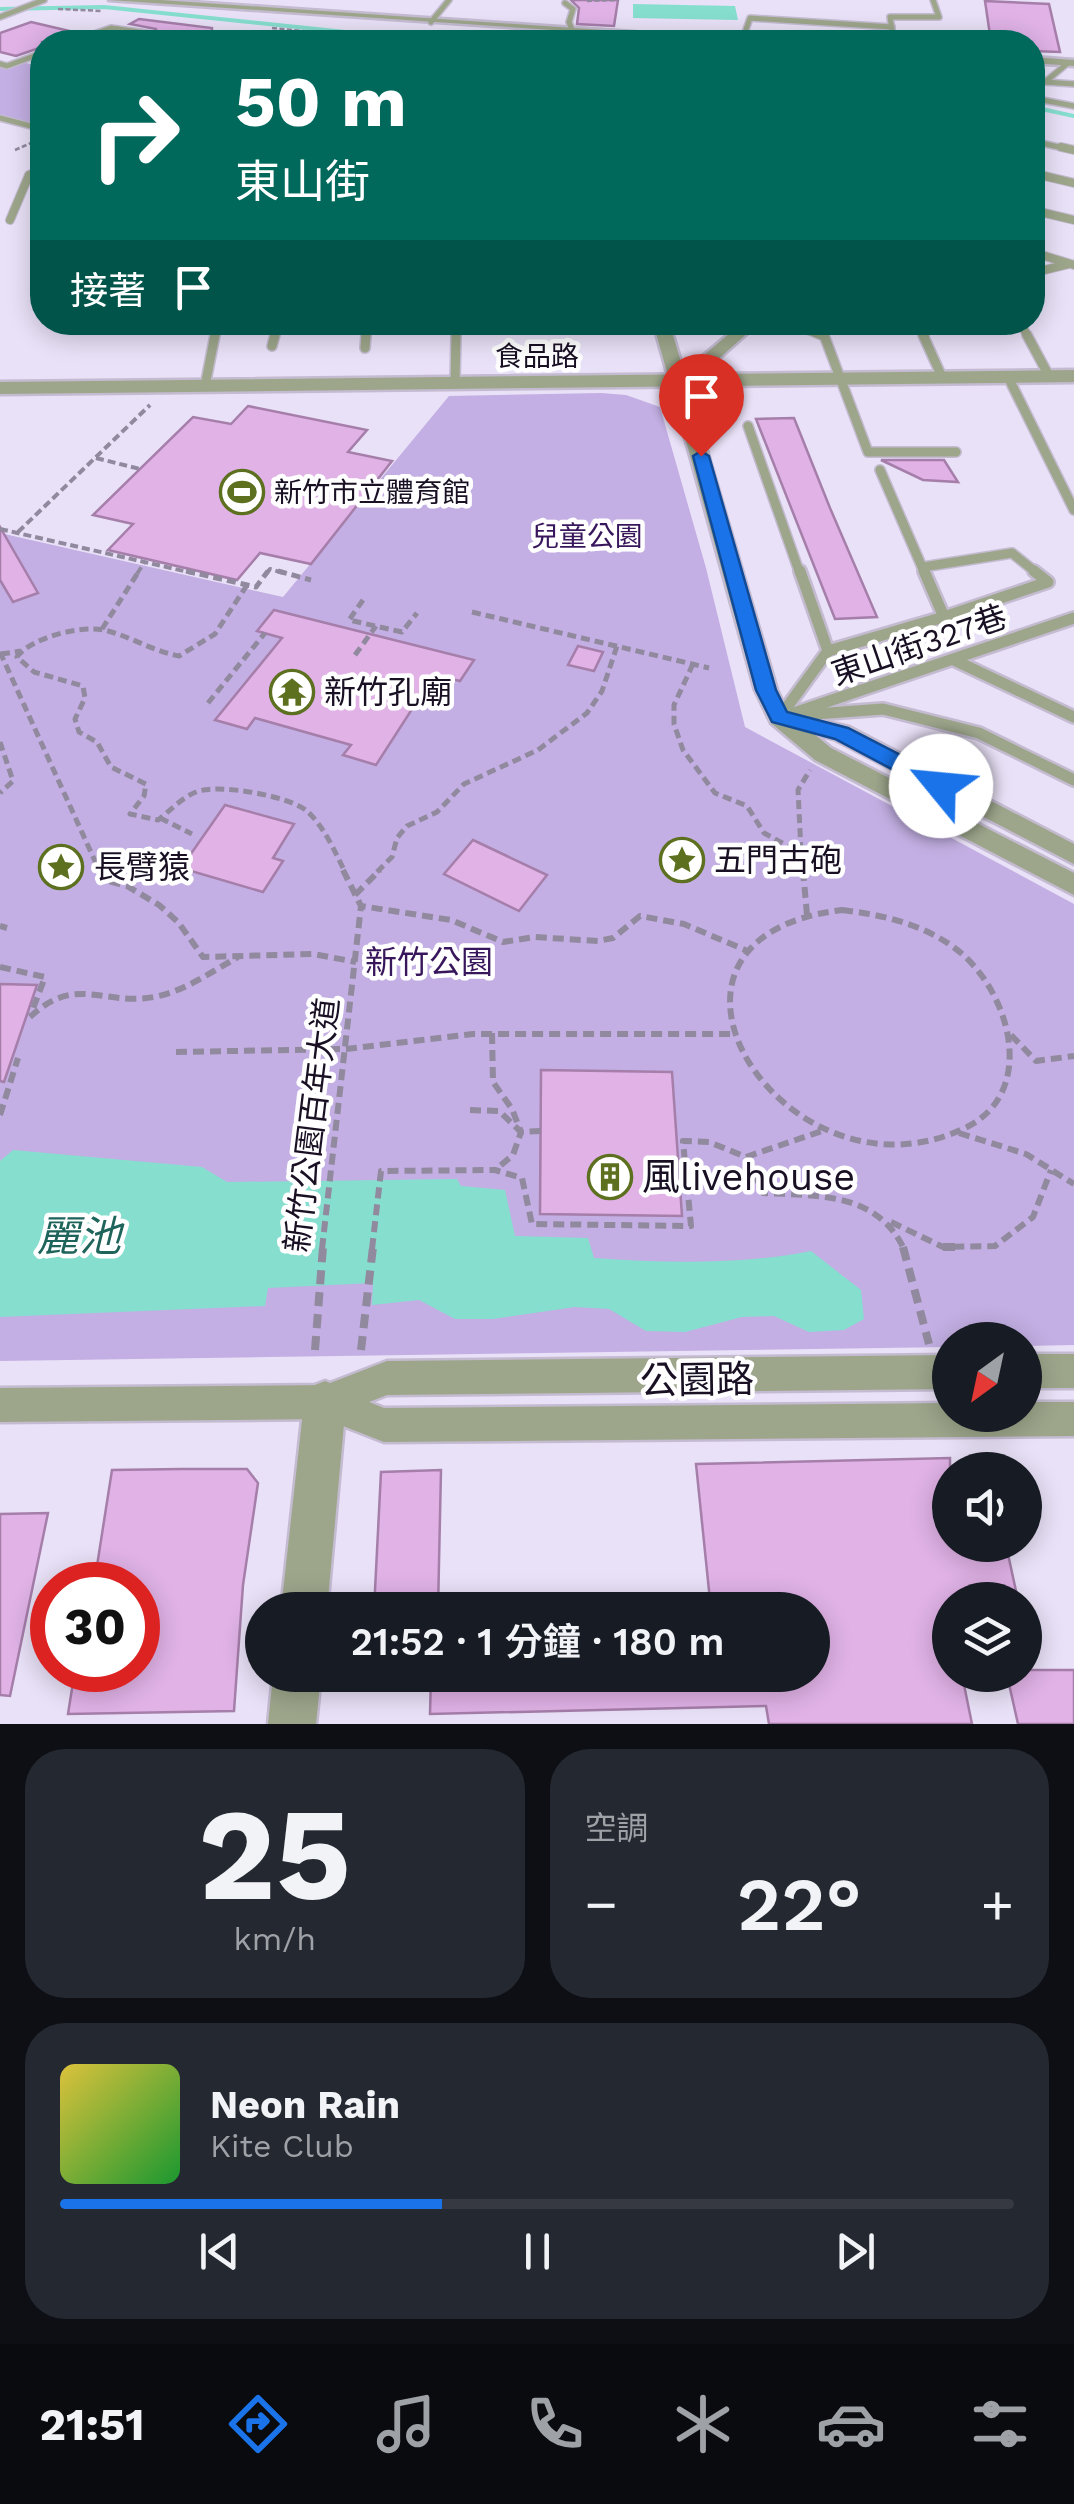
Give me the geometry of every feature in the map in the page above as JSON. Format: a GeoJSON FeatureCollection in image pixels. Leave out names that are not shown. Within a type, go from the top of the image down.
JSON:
{"type":"FeatureCollection","features":[{"type":"Feature","properties":{"kind":"street"},"geometry":{"type":"LineString","coordinates":[[114,0],[572,30]]}},
{"type":"Feature","properties":{"kind":"street"},"geometry":{"type":"LineString","coordinates":[[1045,61],[1071,63]]}},
{"type":"Feature","properties":{"kind":"street"},"geometry":{"type":"LineString","coordinates":[[665,335],[766,690],[779,718],[823,754],[1074,885]]}},
{"type":"Feature","properties":{"kind":"street"},"geometry":{"type":"LineString","coordinates":[[681,382],[737,335]]}},
{"type":"Feature","properties":{"kind":"street","name":"食品路"},"geometry":{"type":"LineString","coordinates":[[0,388],[1074,376]]}},
{"type":"Feature","properties":{"kind":"street"},"geometry":{"type":"LineString","coordinates":[[779,718],[841,733],[1074,855]]}},
{"type":"Feature","properties":{"kind":"street"},"geometry":{"type":"LineString","coordinates":[[1042,1372],[1074,1371]]}},
{"type":"Feature","properties":{"kind":"street","name":"公園路"},"geometry":{"type":"LineString","coordinates":[[0,1405],[325,1402],[388,1378],[932,1372]]}},
{"type":"Feature","properties":{"kind":"street"},"geometry":{"type":"LineString","coordinates":[[306,1592],[325,1402]]}},
{"type":"Feature","properties":{"kind":"street","name":"公園路"},"geometry":{"type":"LineString","coordinates":[[325,1402],[384,1425],[1074,1419]]}},
{"type":"Feature","properties":{"kind":"street"},"geometry":{"type":"LineString","coordinates":[[292,1724],[295,1692]]}},
{"type":"Feature","properties":{"kind":"lane"},"geometry":{"type":"LineString","coordinates":[[0,17],[44,0]]}},
{"type":"Feature","properties":{"kind":"lane"},"geometry":{"type":"LineString","coordinates":[[431,22],[449,0]]}},
{"type":"Feature","properties":{"kind":"lane"},"geometry":{"type":"LineString","coordinates":[[892,30],[893,16],[939,17],[933,0]]}},
{"type":"Feature","properties":{"kind":"lane"},"geometry":{"type":"LineString","coordinates":[[565,3],[573,8],[569,22],[572,30]]}},
{"type":"Feature","properties":{"kind":"lane"},"geometry":{"type":"LineString","coordinates":[[746,30],[750,18],[892,27]]}},
{"type":"Feature","properties":{"kind":"lane"},"geometry":{"type":"LineString","coordinates":[[105,30],[131,20]]}},
{"type":"Feature","properties":{"kind":"lane"},"geometry":{"type":"LineString","coordinates":[[111,28],[125,30]]}},
{"type":"Feature","properties":{"kind":"lane"},"geometry":{"type":"LineString","coordinates":[[0,64],[7,66],[30,57]]}},
{"type":"Feature","properties":{"kind":"lane"},"geometry":{"type":"LineString","coordinates":[[1045,82],[1071,63]]}},
{"type":"Feature","properties":{"kind":"lane"},"geometry":{"type":"LineString","coordinates":[[1045,82],[1074,84]]}},
{"type":"Feature","properties":{"kind":"lane"},"geometry":{"type":"LineString","coordinates":[[1045,98],[1074,106]]}},
{"type":"Feature","properties":{"kind":"lane"},"geometry":{"type":"LineString","coordinates":[[0,118],[30,126]]}},
{"type":"Feature","properties":{"kind":"lane"},"geometry":{"type":"LineString","coordinates":[[1045,144],[1074,150]]}},
{"type":"Feature","properties":{"kind":"lane"},"geometry":{"type":"LineString","coordinates":[[10,220],[30,175]]}},
{"type":"Feature","properties":{"kind":"lane"},"geometry":{"type":"LineString","coordinates":[[1045,176],[1074,183]]}},
{"type":"Feature","properties":{"kind":"lane"},"geometry":{"type":"LineString","coordinates":[[1045,213],[1074,220]]}},
{"type":"Feature","properties":{"kind":"lane"},"geometry":{"type":"LineString","coordinates":[[1045,256],[1073,264]]}},
{"type":"Feature","properties":{"kind":"lane"},"geometry":{"type":"LineString","coordinates":[[1045,270],[1073,264]]}},
{"type":"Feature","properties":{"kind":"lane"},"geometry":{"type":"LineString","coordinates":[[205,386],[215,335]]}},
{"type":"Feature","properties":{"kind":"lane"},"geometry":{"type":"LineString","coordinates":[[272,346],[275,335]]}},
{"type":"Feature","properties":{"kind":"lane"},"geometry":{"type":"LineString","coordinates":[[365,348],[366,335]]}},
{"type":"Feature","properties":{"kind":"lane"},"geometry":{"type":"LineString","coordinates":[[456,335],[456,384]]}},
{"type":"Feature","properties":{"kind":"lane"},"geometry":{"type":"LineString","coordinates":[[824,335],[868,452],[956,452]]}},
{"type":"Feature","properties":{"kind":"lane"},"geometry":{"type":"LineString","coordinates":[[924,335],[942,377]]}},
{"type":"Feature","properties":{"kind":"lane"},"geometry":{"type":"LineString","coordinates":[[1027,335],[1049,376]]}},
{"type":"Feature","properties":{"kind":"lane"},"geometry":{"type":"LineString","coordinates":[[1008,377],[1074,510]]}},
{"type":"Feature","properties":{"kind":"lane"},"geometry":{"type":"LineString","coordinates":[[748,426],[828,651]]}},
{"type":"Feature","properties":{"kind":"lane"},"geometry":{"type":"LineString","coordinates":[[880,470],[944,616]]}},
{"type":"Feature","properties":{"kind":"lane"},"geometry":{"type":"LineString","coordinates":[[779,718],[828,651],[1048,582],[1012,553],[922,567]]}},
{"type":"Feature","properties":{"kind":"lane","name":"東山街327巷"},"geometry":{"type":"LineString","coordinates":[[779,718],[1074,618]]}},
{"type":"Feature","properties":{"kind":"lane"},"geometry":{"type":"LineString","coordinates":[[954,660],[1074,717]]}},
{"type":"Feature","properties":{"kind":"lane"},"geometry":{"type":"LineString","coordinates":[[779,718],[884,709],[978,734],[1074,780]]}},
{"type":"Feature","properties":{"kind":"path"},"geometry":{"type":"LineString","coordinates":[[579,0],[619,0]]}},
{"type":"Feature","properties":{"kind":"path"},"geometry":{"type":"LineString","coordinates":[[18,532],[170,386]]}},
{"type":"Feature","properties":{"kind":"path"},"geometry":{"type":"LineString","coordinates":[[96,458],[140,469]]}},
{"type":"Feature","properties":{"kind":"path"},"geometry":{"type":"LineString","coordinates":[[0,529],[256,587],[270,569],[312,580]]}},
{"type":"Feature","properties":{"kind":"path"},"geometry":{"type":"LineString","coordinates":[[102,629],[144,560]]}},
{"type":"Feature","properties":{"kind":"path"},"geometry":{"type":"LineString","coordinates":[[192,834],[160,818],[130,814],[144,796],[146,784],[112,767],[98,742],[79,732],[75,719],[86,698],[84,686],[34,672],[17,657],[25,645],[54,635],[102,629],[155,652],[179,656],[214,634],[247,585]]}},
{"type":"Feature","properties":{"kind":"path"},"geometry":{"type":"LineString","coordinates":[[363,600],[349,620],[402,632],[417,612]]}},
{"type":"Feature","properties":{"kind":"path"},"geometry":{"type":"LineString","coordinates":[[472,612],[709,668]]}},
{"type":"Feature","properties":{"kind":"path"},"geometry":{"type":"LineString","coordinates":[[356,655],[376,626]]}},
{"type":"Feature","properties":{"kind":"path"},"geometry":{"type":"LineString","coordinates":[[208,703],[266,633]]}},
{"type":"Feature","properties":{"kind":"path"},"geometry":{"type":"LineString","coordinates":[[355,894],[392,857],[397,838],[407,826],[437,812],[464,784],[538,750],[587,713],[602,691],[617,646]]}},
{"type":"Feature","properties":{"kind":"path"},"geometry":{"type":"LineString","coordinates":[[21,651],[1,653],[104,880],[128,884],[149,898],[185,931],[194,950],[203,956],[313,954],[356,962]]}},
{"type":"Feature","properties":{"kind":"path"},"geometry":{"type":"LineString","coordinates":[[693,664],[674,705],[674,724],[683,750],[715,794],[747,806],[764,833],[801,854]]}},
{"type":"Feature","properties":{"kind":"path"},"geometry":{"type":"LineString","coordinates":[[0,742],[12,781],[0,793]]}},
{"type":"Feature","properties":{"kind":"path"},"geometry":{"type":"LineString","coordinates":[[807,915],[798,790],[811,768]]}},
{"type":"Feature","properties":{"kind":"path"},"geometry":{"type":"LineString","coordinates":[[160,818],[188,795],[206,786],[224,786],[303,807],[312,814],[346,870],[361,906],[450,920],[503,942],[534,937],[598,941],[613,938],[640,916],[656,916],[702,928],[750,952]]}},
{"type":"Feature","properties":{"kind":"path","name":"新竹公園百年大道"},"geometry":{"type":"LineString","coordinates":[[315,1350],[314,1324],[361,906]]}},
{"type":"Feature","properties":{"kind":"path"},"geometry":{"type":"LineString","coordinates":[[1012,1035],[1009,1076],[991,1108],[959,1133],[917,1146],[869,1145],[822,1131],[780,1105],[750,1072],[732,1034],[729,997],[740,964],[764,935],[807,915],[842,910],[887,915],[931,932],[970,960],[997,995],[1012,1035],[1036,1061],[1074,1056]]}},
{"type":"Feature","properties":{"kind":"path"},"geometry":{"type":"LineString","coordinates":[[0,967],[45,976],[30,1017],[46,999],[65,991],[147,998],[178,989],[242,955]]}},
{"type":"Feature","properties":{"kind":"path"},"geometry":{"type":"LineString","coordinates":[[176,1052],[346,1049],[492,1034],[732,1034]]}},
{"type":"Feature","properties":{"kind":"path"},"geometry":{"type":"LineString","coordinates":[[492,1034],[492,1082],[512,1108],[521,1132],[513,1155],[495,1170]]}},
{"type":"Feature","properties":{"kind":"path"},"geometry":{"type":"LineString","coordinates":[[0,1115],[18,1058]]}},
{"type":"Feature","properties":{"kind":"path"},"geometry":{"type":"LineString","coordinates":[[470,1110],[499,1111],[521,1132],[540,1131]]}},
{"type":"Feature","properties":{"kind":"path"},"geometry":{"type":"LineString","coordinates":[[361,1350],[381,1171],[495,1170],[522,1178],[532,1224],[691,1226],[683,1141],[708,1142],[746,1156],[822,1131]]}},
{"type":"Feature","properties":{"kind":"path"},"geometry":{"type":"LineString","coordinates":[[959,1133],[1026,1154],[1074,1184]]}},
{"type":"Feature","properties":{"kind":"path"},"geometry":{"type":"LineString","coordinates":[[746,1156],[763,1193],[839,1197],[944,1246],[994,1246],[1033,1217],[1051,1170]]}},
{"type":"Feature","properties":{"kind":"path"},"geometry":{"type":"LineString","coordinates":[[889,1221],[904,1255],[929,1344]]}},
{"type":"Feature","properties":{"kind":"green space"},"geometry":{"type":"Polygon","coordinates":[[[30,64],[30,124],[0,115],[0,66],[30,64]]]}},
{"type":"Feature","properties":{"kind":"green space","name":"新竹公園"},"geometry":{"type":"Polygon","coordinates":[[[601,393],[626,395],[660,407],[706,568],[745,727],[1074,904],[1074,1345],[1042,1346],[1042,1322],[932,1322],[932,1347],[0,1361],[0,533],[283,597],[449,396],[601,393]]]}},
{"type":"Feature","properties":{"kind":"water"},"geometry":{"type":"Polygon","coordinates":[[[633,4],[735,6],[738,20],[633,18],[633,4]]]}},
{"type":"Feature","properties":{"kind":"water","name":"麗池"},"geometry":{"type":"Polygon","coordinates":[[[13,1150],[202,1167],[227,1182],[457,1179],[461,1186],[505,1190],[515,1236],[588,1238],[594,1258],[703,1262],[811,1251],[861,1290],[864,1319],[844,1330],[809,1332],[774,1316],[742,1317],[685,1332],[646,1331],[609,1309],[575,1307],[493,1319],[455,1319],[419,1300],[372,1305],[373,1283],[268,1288],[265,1306],[0,1317],[0,1161],[13,1150]]]}},
{"type":"Feature","properties":{"kind":"building"},"geometry":{"type":"Polygon","coordinates":[[[571,0],[618,0],[614,26],[577,24],[579,8],[571,0]]]}},
{"type":"Feature","properties":{"kind":"building"},"geometry":{"type":"Polygon","coordinates":[[[985,1],[1049,4],[1060,52],[1045,51],[1045,30],[989,30],[985,1]]]}},
{"type":"Feature","properties":{"kind":"building"},"geometry":{"type":"Polygon","coordinates":[[[139,19],[212,28],[156,30],[130,24],[139,19]]]}},
{"type":"Feature","properties":{"kind":"building"},"geometry":{"type":"Polygon","coordinates":[[[31,22],[65,30],[30,30],[30,51],[16,56],[0,52],[0,33],[31,22]]]}},
{"type":"Feature","properties":{"kind":"building","name":"新竹市立體育館"},"geometry":{"type":"Polygon","coordinates":[[[248,406],[367,430],[348,452],[392,461],[311,564],[260,553],[237,580],[108,550],[133,524],[93,515],[193,417],[231,424],[248,406]]]}},
{"type":"Feature","properties":{"kind":"building"},"geometry":{"type":"Polygon","coordinates":[[[794,418],[877,617],[835,619],[756,419],[794,418]]]}},
{"type":"Feature","properties":{"kind":"building"},"geometry":{"type":"Polygon","coordinates":[[[881,460],[944,460],[958,482],[923,480],[881,460]]]}},
{"type":"Feature","properties":{"kind":"building"},"geometry":{"type":"Polygon","coordinates":[[[0,527],[38,593],[13,602],[0,580],[0,527]]]}},
{"type":"Feature","properties":{"kind":"building","name":"新竹孔廟"},"geometry":{"type":"Polygon","coordinates":[[[274,610],[474,660],[460,681],[434,675],[376,765],[343,755],[351,745],[255,718],[247,729],[215,720],[282,638],[257,631],[274,610]]]}},
{"type":"Feature","properties":{"kind":"building"},"geometry":{"type":"Polygon","coordinates":[[[578,646],[603,652],[594,671],[568,665],[578,646]]]}},
{"type":"Feature","properties":{"kind":"building"},"geometry":{"type":"Polygon","coordinates":[[[225,805],[294,824],[273,858],[283,861],[263,892],[181,868],[225,805]]]}},
{"type":"Feature","properties":{"kind":"building"},"geometry":{"type":"Polygon","coordinates":[[[473,840],[547,875],[519,911],[444,874],[473,840]]]}},
{"type":"Feature","properties":{"kind":"building"},"geometry":{"type":"Polygon","coordinates":[[[0,984],[37,985],[4,1082],[0,1081],[0,984]]]}},
{"type":"Feature","properties":{"kind":"building","name":"風livehouse"},"geometry":{"type":"Polygon","coordinates":[[[541,1070],[672,1072],[682,1216],[540,1214],[541,1070]]]}},
{"type":"Feature","properties":{"kind":"building"},"geometry":{"type":"Polygon","coordinates":[[[932,1458],[932,1562],[1010,1562],[1014,1582],[932,1582],[932,1692],[965,1692],[972,1724],[769,1724],[766,1706],[430,1714],[431,1692],[830,1692],[830,1592],[709,1592],[696,1464],[932,1458]]]}},
{"type":"Feature","properties":{"kind":"building"},"geometry":{"type":"Polygon","coordinates":[[[247,1469],[258,1483],[243,1585],[234,1711],[68,1714],[72,1692],[160,1692],[160,1562],[98,1562],[112,1470],[247,1469]]]}},
{"type":"Feature","properties":{"kind":"building"},"geometry":{"type":"Polygon","coordinates":[[[441,1470],[438,1592],[375,1592],[381,1472],[441,1470]]]}},
{"type":"Feature","properties":{"kind":"building"},"geometry":{"type":"Polygon","coordinates":[[[48,1513],[38,1562],[30,1562],[30,1600],[10,1696],[0,1695],[0,1514],[48,1513]]]}},
{"type":"Feature","properties":{"kind":"building"},"geometry":{"type":"Polygon","coordinates":[[[1042,1670],[1074,1670],[1074,1724],[1018,1724],[1011,1692],[1042,1692],[1042,1670]]]}},
{"type":"Feature","properties":{"kind":"waterway"},"geometry":{"type":"LineString","coordinates":[[0,9],[104,7],[325,30]]}},
{"type":"Feature","properties":{"kind":"waterway"},"geometry":{"type":"LineString","coordinates":[[1045,110],[1074,116]]}},
{"type":"Feature","properties":{"kind":"place","name":"新竹市立體育館"},"geometry":{"type":"Point","coordinates":[242,492]}},
{"type":"Feature","properties":{"kind":"place","name":"新竹孔廟"},"geometry":{"type":"Point","coordinates":[292,692]}},
{"type":"Feature","properties":{"kind":"place","name":"五門古砲"},"geometry":{"type":"Point","coordinates":[682,860]}},
{"type":"Feature","properties":{"kind":"place","name":"長臂猿"},"geometry":{"type":"Point","coordinates":[61,867]}},
{"type":"Feature","properties":{"kind":"place","name":"風livehouse"},"geometry":{"type":"Point","coordinates":[610,1177]}},
{"type":"Feature","properties":{"kind":"route"},"geometry":{"type":"LineString","coordinates":[[701,456],[766,690],[779,718],[841,733],[941,786]]}},
{"type":"Feature","properties":{"kind":"park label","name":"兒童公園"},"geometry":{"type":"Point","coordinates":[587,536]}}]}
